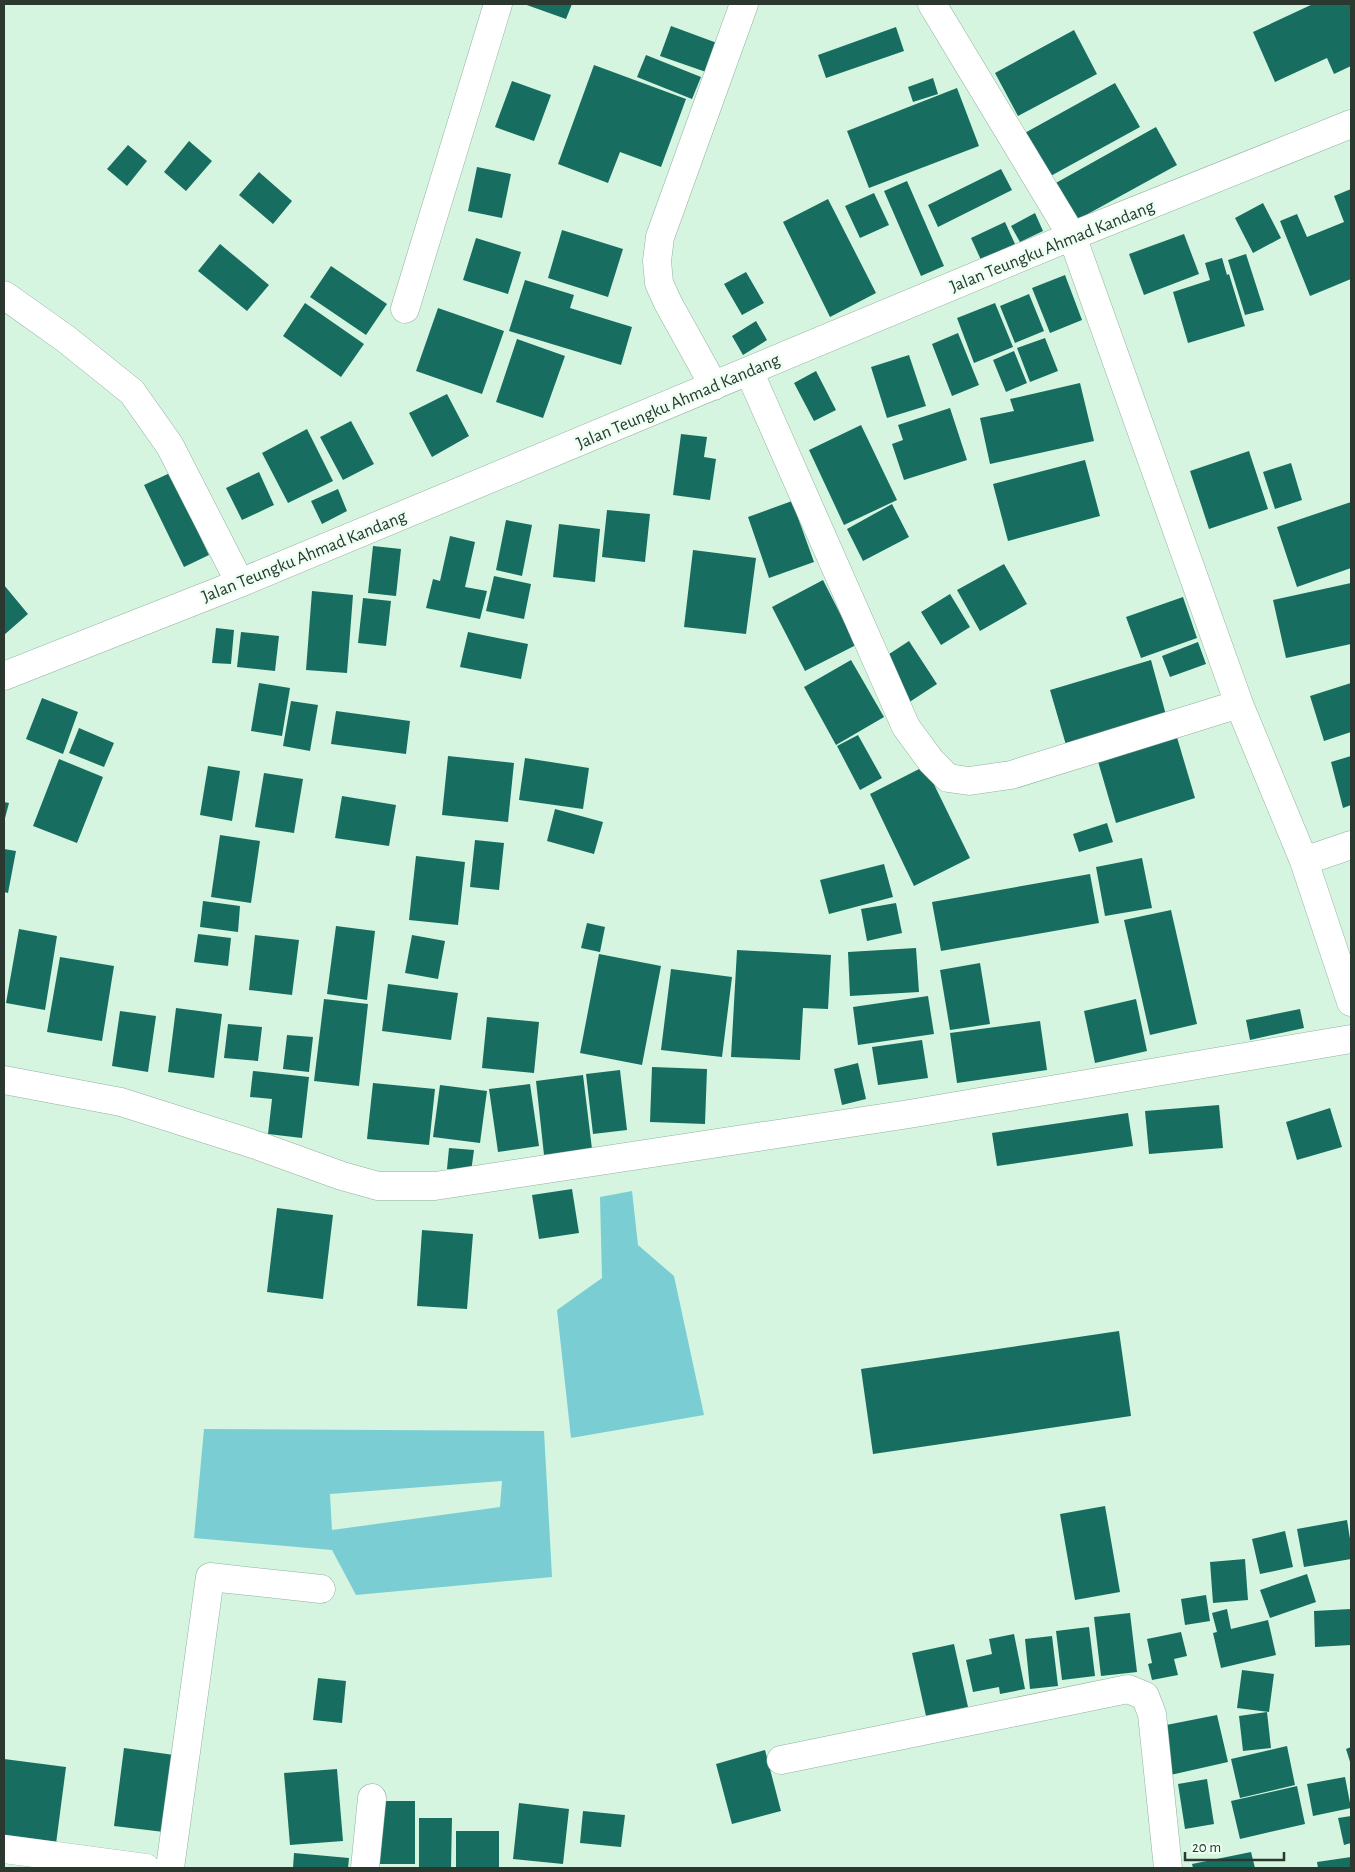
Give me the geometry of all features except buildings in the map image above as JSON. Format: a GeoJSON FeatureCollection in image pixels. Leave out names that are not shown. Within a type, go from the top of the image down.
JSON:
{"type":"FeatureCollection","features":[{"type":"Feature","properties":{"kind":"street"},"geometry":{"type":"LineString","coordinates":[[405,309],[498,4]]}},
{"type":"Feature","properties":{"kind":"street"},"geometry":{"type":"LineString","coordinates":[[714,386],[668,303],[659,283],[657,261],[660,238],[744,4]]}},
{"type":"Feature","properties":{"kind":"street"},"geometry":{"type":"LineString","coordinates":[[932,4],[1072,236],[1239,704],[1304,860],[1351,1002]]}},
{"type":"Feature","properties":{"kind":"street","name":"Jalan Teungku Ahmad Kandang"},"geometry":{"type":"LineString","coordinates":[[4,676],[240,583],[1072,236],[1351,124]]}},
{"type":"Feature","properties":{"kind":"street"},"geometry":{"type":"LineString","coordinates":[[4,295],[66,339],[132,392],[170,446],[240,583]]}},
{"type":"Feature","properties":{"kind":"street"},"geometry":{"type":"LineString","coordinates":[[749,371],[906,727],[932,761],[948,778],[969,781],[1011,776],[1239,704]]}},
{"type":"Feature","properties":{"kind":"street"},"geometry":{"type":"LineString","coordinates":[[1304,860],[1351,845]]}},
{"type":"Feature","properties":{"kind":"street"},"geometry":{"type":"LineString","coordinates":[[4,1080],[121,1102],[260,1146],[342,1176],[378,1186],[435,1186],[909,1114],[1351,1039]]}},
{"type":"Feature","properties":{"kind":"street"},"geometry":{"type":"LineString","coordinates":[[170,1868],[210,1577],[321,1589]]}},
{"type":"Feature","properties":{"kind":"street"},"geometry":{"type":"LineString","coordinates":[[781,1760],[1128,1690],[1145,1696],[1152,1714],[1168,1868]]}},
{"type":"Feature","properties":{"kind":"street"},"geometry":{"type":"LineString","coordinates":[[365,1868],[372,1798]]}},
{"type":"Feature","properties":{"kind":"street"},"geometry":{"type":"LineString","coordinates":[[4,1849],[146,1868]]}},
{"type":"Feature","properties":{"kind":"water"},"geometry":{"type":"Polygon","coordinates":[[[632,1191],[638,1245],[674,1276],[704,1415],[571,1438],[557,1310],[602,1278],[600,1197],[632,1191]]]}},
{"type":"Feature","properties":{"kind":"water"},"geometry":{"type":"Polygon","coordinates":[[[204,1429],[544,1431],[552,1577],[356,1595],[332,1550],[194,1538],[204,1429]],[[502,1481],[330,1494],[332,1530],[500,1507],[502,1481]]]}}]}
